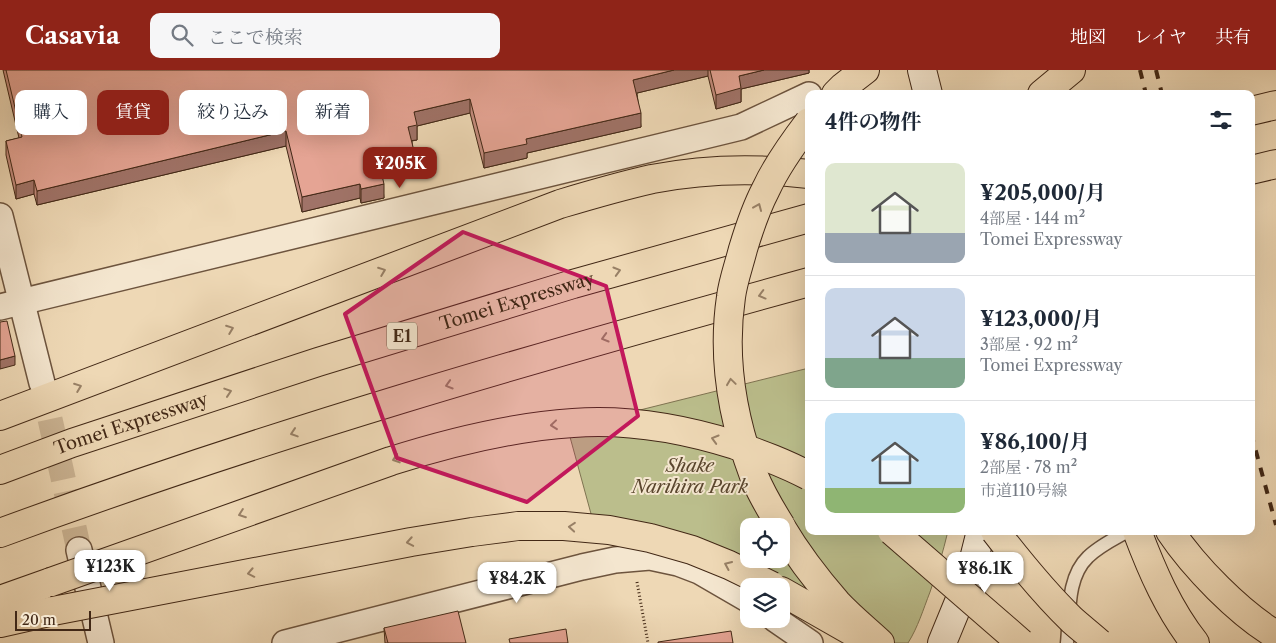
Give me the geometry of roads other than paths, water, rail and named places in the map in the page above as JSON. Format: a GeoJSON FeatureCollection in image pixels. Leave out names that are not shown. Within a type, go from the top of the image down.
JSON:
{"type":"FeatureCollection","features":[{"type":"Feature","properties":{"kind":"highway"},"geometry":{"type":"LineString","coordinates":[[840,90],[864,70]]}},
{"type":"Feature","properties":{"kind":"highway"},"geometry":{"type":"LineString","coordinates":[[1047,90],[1071,70]]}},
{"type":"Feature","properties":{"kind":"highway"},"geometry":{"type":"LineString","coordinates":[[1255,110],[1276,105]]}},
{"type":"Feature","properties":{"kind":"highway"},"geometry":{"type":"LineString","coordinates":[[776,518],[755,477],[743,442],[731,386],[728,331],[731,296],[751,224],[766,188],[788,150],[805,127]]}},
{"type":"Feature","properties":{"kind":"highway"},"geometry":{"type":"LineString","coordinates":[[1255,169],[1276,164]]}},
{"type":"Feature","properties":{"kind":"highway"},"geometry":{"type":"LineString","coordinates":[[0,416],[560,204],[606,190],[654,179],[700,172],[745,170],[805,173]]}},
{"type":"Feature","properties":{"kind":"highway","name":"Tomei Expressway"},"geometry":{"type":"LineString","coordinates":[[0,470],[72,443],[327,359],[573,284],[805,219]]}},
{"type":"Feature","properties":{"kind":"highway"},"geometry":{"type":"LineString","coordinates":[[0,534],[86,501],[340,418],[599,340],[805,283]]}},
{"type":"Feature","properties":{"kind":"highway"},"geometry":{"type":"LineString","coordinates":[[0,600],[391,461],[437,446],[530,427],[576,423],[618,423],[668,428],[714,438],[764,455],[805,474]]}},
{"type":"Feature","properties":{"kind":"highway"},"geometry":{"type":"LineString","coordinates":[[0,623],[53,611],[411,542],[518,526],[564,526],[608,530],[650,538],[692,550],[756,578]]}},
{"type":"Feature","properties":{"kind":"highway"},"geometry":{"type":"LineString","coordinates":[[897,535],[1021,643]]}},
{"type":"Feature","properties":{"kind":"highway"},"geometry":{"type":"LineString","coordinates":[[998,535],[1043,590],[1099,643]]}},
{"type":"Feature","properties":{"kind":"highway"},"geometry":{"type":"LineString","coordinates":[[1138,535],[1149,563],[1169,603],[1195,643]]}},
{"type":"Feature","properties":{"kind":"highway"},"geometry":{"type":"LineString","coordinates":[[1173,535],[1206,576],[1236,605],[1276,635]]}},
{"type":"Feature","properties":{"kind":"highway"},"geometry":{"type":"LineString","coordinates":[[790,541],[838,604],[880,643]]}},
{"type":"Feature","properties":{"kind":"highway"},"geometry":{"type":"LineString","coordinates":[[790,596],[872,643]]}},
{"type":"Feature","properties":{"kind":"street"},"geometry":{"type":"LineString","coordinates":[[821,90],[864,70]]}},
{"type":"Feature","properties":{"kind":"street"},"geometry":{"type":"LineString","coordinates":[[922,70],[927,90]]}},
{"type":"Feature","properties":{"kind":"street"},"geometry":{"type":"LineString","coordinates":[[10,304],[740,127],[805,97]]}},
{"type":"Feature","properties":{"kind":"street"},"geometry":{"type":"LineString","coordinates":[[0,216],[10,304],[42,383]]}},
{"type":"Feature","properties":{"kind":"street"},"geometry":{"type":"LineString","coordinates":[[942,643],[970,575],[980,535]]}},
{"type":"Feature","properties":{"kind":"street"},"geometry":{"type":"LineString","coordinates":[[79,550],[102,643]]}},
{"type":"Feature","properties":{"kind":"street"},"geometry":{"type":"LineString","coordinates":[[285,643],[614,560],[650,557],[678,563],[699,571],[740,595]]}},
{"type":"Feature","properties":{"kind":"street"},"geometry":{"type":"LineString","coordinates":[[789,628],[810,643]]}},
{"type":"Feature","properties":{"kind":"lane"},"geometry":{"type":"LineString","coordinates":[[1067,643],[1071,595],[1078,570],[1088,557],[1121,535]]}},
{"type":"Feature","properties":{"kind":"tunnel"},"geometry":{"type":"LineString","coordinates":[[42,383],[79,550]]}},
{"type":"Feature","properties":{"kind":"railway"},"geometry":{"type":"LineString","coordinates":[[1140,70],[1145,90]]}},
{"type":"Feature","properties":{"kind":"railway"},"geometry":{"type":"LineString","coordinates":[[1156,70],[1161,90]]}},
{"type":"Feature","properties":{"kind":"railway"},"geometry":{"type":"LineString","coordinates":[[1255,448],[1276,525]]}},
{"type":"Feature","properties":{"kind":"park label","name":"Shake Narihira Park"},"geometry":{"type":"Point","coordinates":[690,476]}}]}
